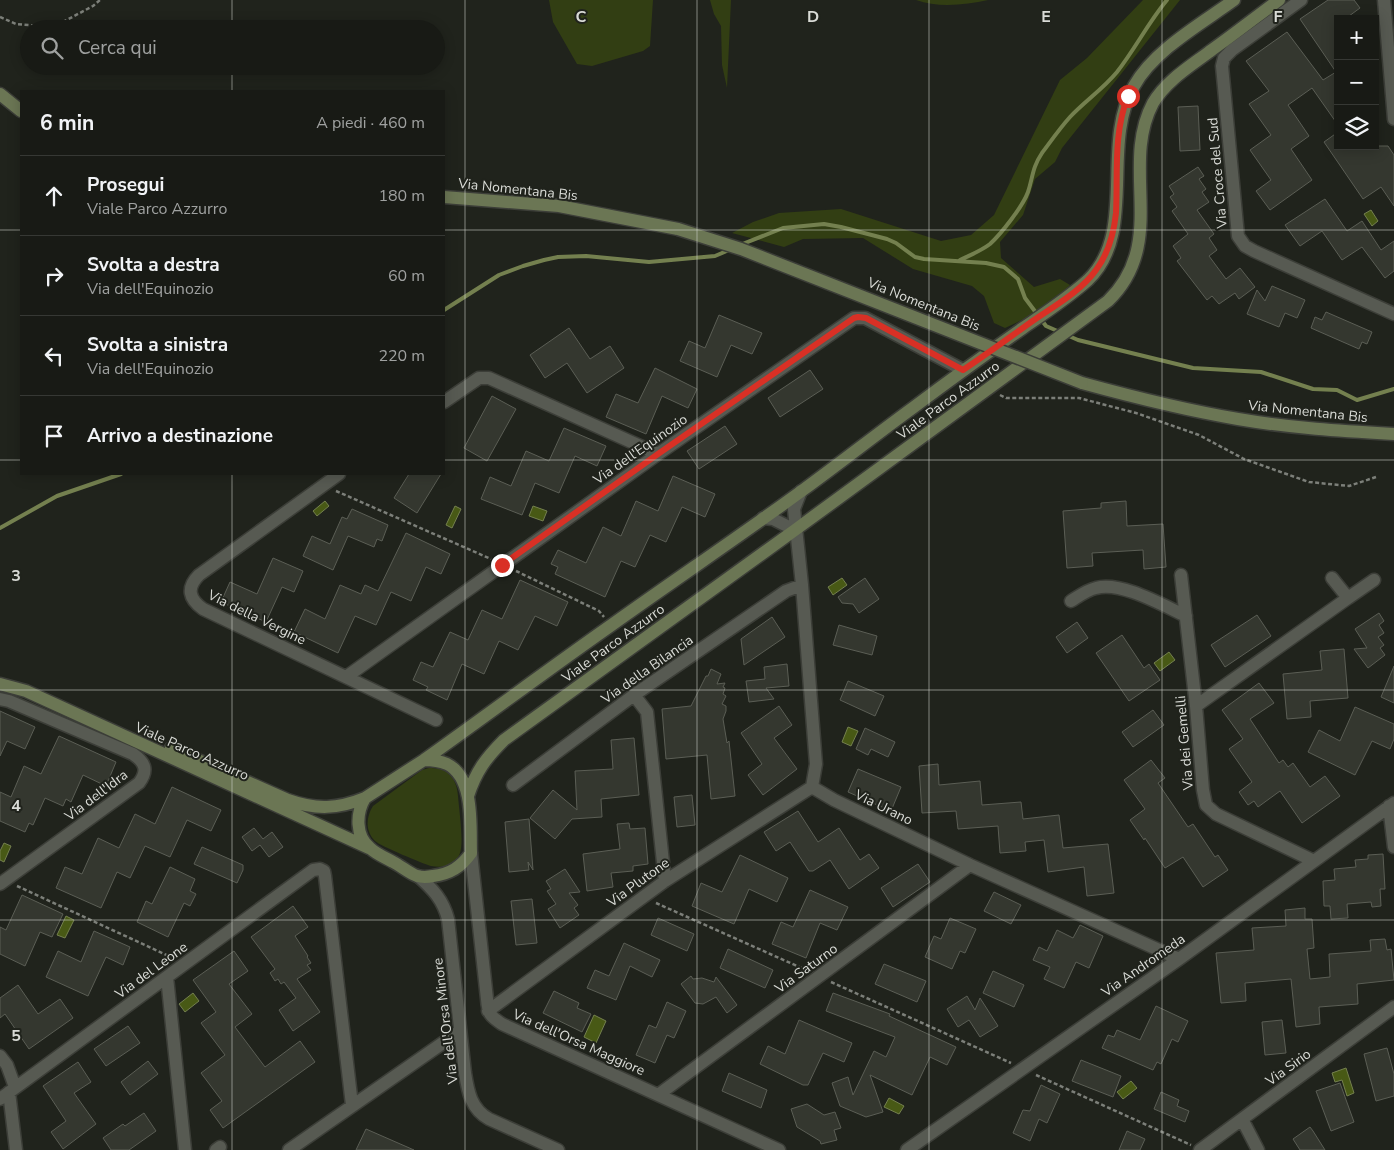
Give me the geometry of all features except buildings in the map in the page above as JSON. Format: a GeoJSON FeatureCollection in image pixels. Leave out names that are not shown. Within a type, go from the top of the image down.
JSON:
{"type":"FeatureCollection","features":[{"type":"Feature","properties":{"kind":"street","name":"Viale Parco Azzurro"},"geometry":{"type":"LineString","coordinates":[[0,676],[18,681],[296,802],[329,807],[347,805],[365,798],[424,760],[801,491],[963,370],[1072,294],[1090,278],[1097,269],[1112,235],[1116,213],[1117,155],[1120,121],[1133,86],[1144,70],[1159,54],[1234,0]]}},
{"type":"Feature","properties":{"kind":"street","name":"Viale Parco Azzurro"},"geometry":{"type":"LineString","coordinates":[[468,796],[482,764],[504,740],[796,530],[1108,301],[1117,291],[1133,263],[1139,241],[1141,230],[1140,148],[1148,114],[1159,94],[1178,75],[1279,0]]}},
{"type":"Feature","properties":{"kind":"street","name":"Via Croce del Sud"},"geometry":{"type":"LineString","coordinates":[[1301,0],[1232,50],[1223,60],[1222,66],[1238,236],[1248,249],[1394,314]]}},
{"type":"Feature","properties":{"kind":"street"},"geometry":{"type":"LineString","coordinates":[[1384,0],[1394,119]]}},
{"type":"Feature","properties":{"kind":"street"},"geometry":{"type":"LineString","coordinates":[[0,94],[20,110]]}},
{"type":"Feature","properties":{"kind":"street","name":"Via Nomentana Bis"},"geometry":{"type":"LineString","coordinates":[[445,197],[559,206],[678,230],[741,249],[1082,383],[1149,401],[1239,419],[1320,430],[1394,434]]}},
{"type":"Feature","properties":{"kind":"street","name":"Via dell'Equinozio"},"geometry":{"type":"LineString","coordinates":[[346,677],[658,454],[843,325],[856,318],[866,318],[963,370]]}},
{"type":"Feature","properties":{"kind":"street"},"geometry":{"type":"LineString","coordinates":[[445,401],[479,378],[489,378],[658,454]]}},
{"type":"Feature","properties":{"kind":"street","name":"Via della Vergine"},"geometry":{"type":"LineString","coordinates":[[338,475],[199,575],[192,585],[191,595],[195,602],[203,609],[436,720]]}},
{"type":"Feature","properties":{"kind":"street"},"geometry":{"type":"LineString","coordinates":[[801,491],[794,509],[815,752],[815,770],[812,787]]}},
{"type":"Feature","properties":{"kind":"street"},"geometry":{"type":"LineString","coordinates":[[763,518],[773,519],[796,530]]}},
{"type":"Feature","properties":{"kind":"street","name":"Via dei Gemelli"},"geometry":{"type":"LineString","coordinates":[[1181,574],[1205,802],[1216,814],[1314,860]]}},
{"type":"Feature","properties":{"kind":"street"},"geometry":{"type":"LineString","coordinates":[[1332,578],[1348,598]]}},
{"type":"Feature","properties":{"kind":"street"},"geometry":{"type":"LineString","coordinates":[[1196,706],[1374,580]]}},
{"type":"Feature","properties":{"kind":"street","name":"Via della Bilancia"},"geometry":{"type":"LineString","coordinates":[[513,785],[634,695],[786,591],[802,585]]}},
{"type":"Feature","properties":{"kind":"street"},"geometry":{"type":"LineString","coordinates":[[1071,601],[1095,588],[1107,586],[1132,592],[1186,616]]}},
{"type":"Feature","properties":{"kind":"street","name":"Viale Parco Azzurro"},"geometry":{"type":"LineString","coordinates":[[0,684],[26,692],[369,848],[418,876]]}},
{"type":"Feature","properties":{"kind":"street"},"geometry":{"type":"LineString","coordinates":[[634,695],[647,712],[665,880]]}},
{"type":"Feature","properties":{"kind":"street","name":"Via dell'Idra"},"geometry":{"type":"LineString","coordinates":[[0,699],[9,701],[134,754],[142,762],[144,769],[143,777],[139,783],[3,882]]}},
{"type":"Feature","properties":{"kind":"street","name":"Viale Parco Azzurro"},"geometry":{"type":"LineString","coordinates":[[424,760],[441,762],[453,768],[462,779],[468,796],[471,853]]}},
{"type":"Feature","properties":{"kind":"street","name":"Via Urano"},"geometry":{"type":"LineString","coordinates":[[812,787],[834,800],[970,865],[1179,959]]}},
{"type":"Feature","properties":{"kind":"street","name":"Via Plutone"},"geometry":{"type":"LineString","coordinates":[[488,1011],[665,880],[812,787]]}},
{"type":"Feature","properties":{"kind":"street"},"geometry":{"type":"LineString","coordinates":[[365,798],[358,812],[358,823],[369,848]]}},
{"type":"Feature","properties":{"kind":"street"},"geometry":{"type":"LineString","coordinates":[[1392,804],[1394,847]]}},
{"type":"Feature","properties":{"kind":"street","name":"Via Andromeda"},"geometry":{"type":"LineString","coordinates":[[907,1150],[1179,959],[1392,804]]}},
{"type":"Feature","properties":{"kind":"street"},"geometry":{"type":"LineString","coordinates":[[418,876],[436,876],[451,872],[462,864],[471,853]]}},
{"type":"Feature","properties":{"kind":"street"},"geometry":{"type":"LineString","coordinates":[[471,853],[488,1011]]}},
{"type":"Feature","properties":{"kind":"street","name":"Via Saturno"},"geometry":{"type":"LineString","coordinates":[[658,1094],[970,865]]}},
{"type":"Feature","properties":{"kind":"street","name":"Via del Leone"},"geometry":{"type":"LineString","coordinates":[[8,1093],[313,870],[321,869],[326,876],[352,1105]]}},
{"type":"Feature","properties":{"kind":"street","name":"Via dell'Orsa Minore"},"geometry":{"type":"LineString","coordinates":[[418,876],[440,898],[448,919],[460,1031],[468,1089],[472,1103],[480,1113],[489,1119],[558,1150]]}},
{"type":"Feature","properties":{"kind":"street"},"geometry":{"type":"LineString","coordinates":[[167,977],[185,1150]]}},
{"type":"Feature","properties":{"kind":"street","name":"Via Sirio"},"geometry":{"type":"LineString","coordinates":[[1200,1150],[1394,1007]]}},
{"type":"Feature","properties":{"kind":"street","name":"Via dell'Orsa Maggiore"},"geometry":{"type":"LineString","coordinates":[[488,1011],[492,1017],[502,1024],[779,1150]]}},
{"type":"Feature","properties":{"kind":"street"},"geometry":{"type":"LineString","coordinates":[[289,1150],[460,1031]]}},
{"type":"Feature","properties":{"kind":"street"},"geometry":{"type":"LineString","coordinates":[[0,1056],[7,1066],[8,1093],[16,1150]]}},
{"type":"Feature","properties":{"kind":"street"},"geometry":{"type":"LineString","coordinates":[[1242,1120],[1258,1150]]}},
{"type":"Feature","properties":{"kind":"path"},"geometry":{"type":"LineString","coordinates":[[67,20],[93,6],[100,0]]}},
{"type":"Feature","properties":{"kind":"path"},"geometry":{"type":"LineString","coordinates":[[0,17],[20,24]]}},
{"type":"Feature","properties":{"kind":"path"},"geometry":{"type":"LineString","coordinates":[[987,390],[1006,398],[1078,398],[1136,413],[1199,434],[1244,458],[1309,482],[1349,486],[1376,477]]}},
{"type":"Feature","properties":{"kind":"path"},"geometry":{"type":"LineString","coordinates":[[323,485],[502,565],[599,611],[610,626]]}},
{"type":"Feature","properties":{"kind":"path"},"geometry":{"type":"LineString","coordinates":[[3,882],[186,963]]}},
{"type":"Feature","properties":{"kind":"path"},"geometry":{"type":"LineString","coordinates":[[643,897],[1200,1150]]}},
{"type":"Feature","properties":{"kind":"shaded area"},"geometry":{"type":"Polygon","coordinates":[[[549,0],[653,0],[650,46],[643,51],[592,66],[577,64],[553,22],[549,0]]]}},
{"type":"Feature","properties":{"kind":"shaded area"},"geometry":{"type":"Polygon","coordinates":[[[710,0],[731,0],[727,88],[722,65],[721,26],[714,14],[710,0]]]}},
{"type":"Feature","properties":{"kind":"shaded area"},"geometry":{"type":"Polygon","coordinates":[[[916,0],[988,0],[952,5],[924,3],[916,0]]]}},
{"type":"Feature","properties":{"kind":"shaded area"},"geometry":{"type":"Polygon","coordinates":[[[1143,0],[1180,0],[1062,148],[1055,162],[1035,179],[1023,215],[1000,242],[1001,258],[1034,287],[1060,279],[1070,285],[1056,304],[1005,328],[994,323],[984,296],[972,286],[913,269],[863,238],[803,239],[784,247],[732,233],[753,222],[779,213],[841,209],[941,241],[971,235],[994,215],[1060,80],[1087,58],[1143,0]]]}},
{"type":"Feature","properties":{"kind":"shaded area"},"geometry":{"type":"Polygon","coordinates":[[[1371,210],[1378,221],[1372,226],[1364,214],[1371,210]]]}},
{"type":"Feature","properties":{"kind":"shaded area"},"geometry":{"type":"Polygon","coordinates":[[[325,501],[329,506],[317,516],[313,511],[325,501]]]}},
{"type":"Feature","properties":{"kind":"shaded area"},"geometry":{"type":"Polygon","coordinates":[[[455,506],[461,509],[452,528],[446,525],[455,506]]]}},
{"type":"Feature","properties":{"kind":"shaded area"},"geometry":{"type":"Polygon","coordinates":[[[533,506],[547,511],[543,521],[529,516],[533,506]]]}},
{"type":"Feature","properties":{"kind":"shaded area"},"geometry":{"type":"Polygon","coordinates":[[[842,578],[847,585],[833,595],[828,587],[842,578]]]}},
{"type":"Feature","properties":{"kind":"shaded area"},"geometry":{"type":"Polygon","coordinates":[[[1169,652],[1175,660],[1160,671],[1154,663],[1169,652]]]}},
{"type":"Feature","properties":{"kind":"shaded area"},"geometry":{"type":"Polygon","coordinates":[[[848,727],[858,731],[851,746],[842,742],[848,727]]]}},
{"type":"Feature","properties":{"kind":"shaded area"},"geometry":{"type":"Polygon","coordinates":[[[429,768],[441,769],[450,775],[456,784],[462,841],[457,859],[447,866],[431,866],[385,847],[375,841],[368,828],[368,819],[373,806],[422,770],[429,768]]]}},
{"type":"Feature","properties":{"kind":"shaded area"},"geometry":{"type":"Polygon","coordinates":[[[4,843],[11,846],[4,862],[0,860],[0,851],[4,843]]]}},
{"type":"Feature","properties":{"kind":"shaded area"},"geometry":{"type":"Polygon","coordinates":[[[66,916],[74,920],[65,938],[57,935],[66,916]]]}},
{"type":"Feature","properties":{"kind":"shaded area"},"geometry":{"type":"Polygon","coordinates":[[[193,993],[199,1001],[185,1012],[179,1004],[193,993]]]}},
{"type":"Feature","properties":{"kind":"shaded area"},"geometry":{"type":"Polygon","coordinates":[[[594,1015],[606,1021],[596,1043],[584,1037],[594,1015]]]}},
{"type":"Feature","properties":{"kind":"shaded area"},"geometry":{"type":"Polygon","coordinates":[[[1346,1068],[1354,1093],[1347,1096],[1342,1080],[1335,1082],[1332,1073],[1346,1068]]]}},
{"type":"Feature","properties":{"kind":"shaded area"},"geometry":{"type":"Polygon","coordinates":[[[1131,1081],[1137,1088],[1123,1099],[1117,1092],[1131,1081]]]}},
{"type":"Feature","properties":{"kind":"shaded area"},"geometry":{"type":"Polygon","coordinates":[[[889,1098],[904,1106],[899,1114],[884,1107],[889,1098]]]}},
{"type":"Feature","properties":{"kind":"waterway"},"geometry":{"type":"LineString","coordinates":[[960,260],[990,244],[1006,227],[1028,192],[1034,168],[1042,153],[1070,117],[1117,72],[1167,0]]}},
{"type":"Feature","properties":{"kind":"waterway"},"geometry":{"type":"LineString","coordinates":[[740,245],[783,228],[824,224],[841,227],[887,239],[896,243],[915,257],[986,263],[1004,267],[1018,279],[1025,298],[1046,326],[1078,340],[1193,368],[1261,372],[1313,389],[1337,390],[1357,400],[1394,389]]}},
{"type":"Feature","properties":{"kind":"waterway"},"geometry":{"type":"LineString","coordinates":[[445,309],[499,275],[523,266],[558,257],[586,256],[649,262],[715,256],[729,250]]}},
{"type":"Feature","properties":{"kind":"waterway"},"geometry":{"type":"LineString","coordinates":[[0,528],[57,496],[118,475]]}},
{"type":"Feature","properties":{"kind":"route"},"geometry":{"type":"LineString","coordinates":[[502,565],[849,320],[858,317],[866,318],[963,370],[1072,294],[1097,269],[1112,235],[1116,213],[1118,138],[1122,114],[1128,96]]}}]}
